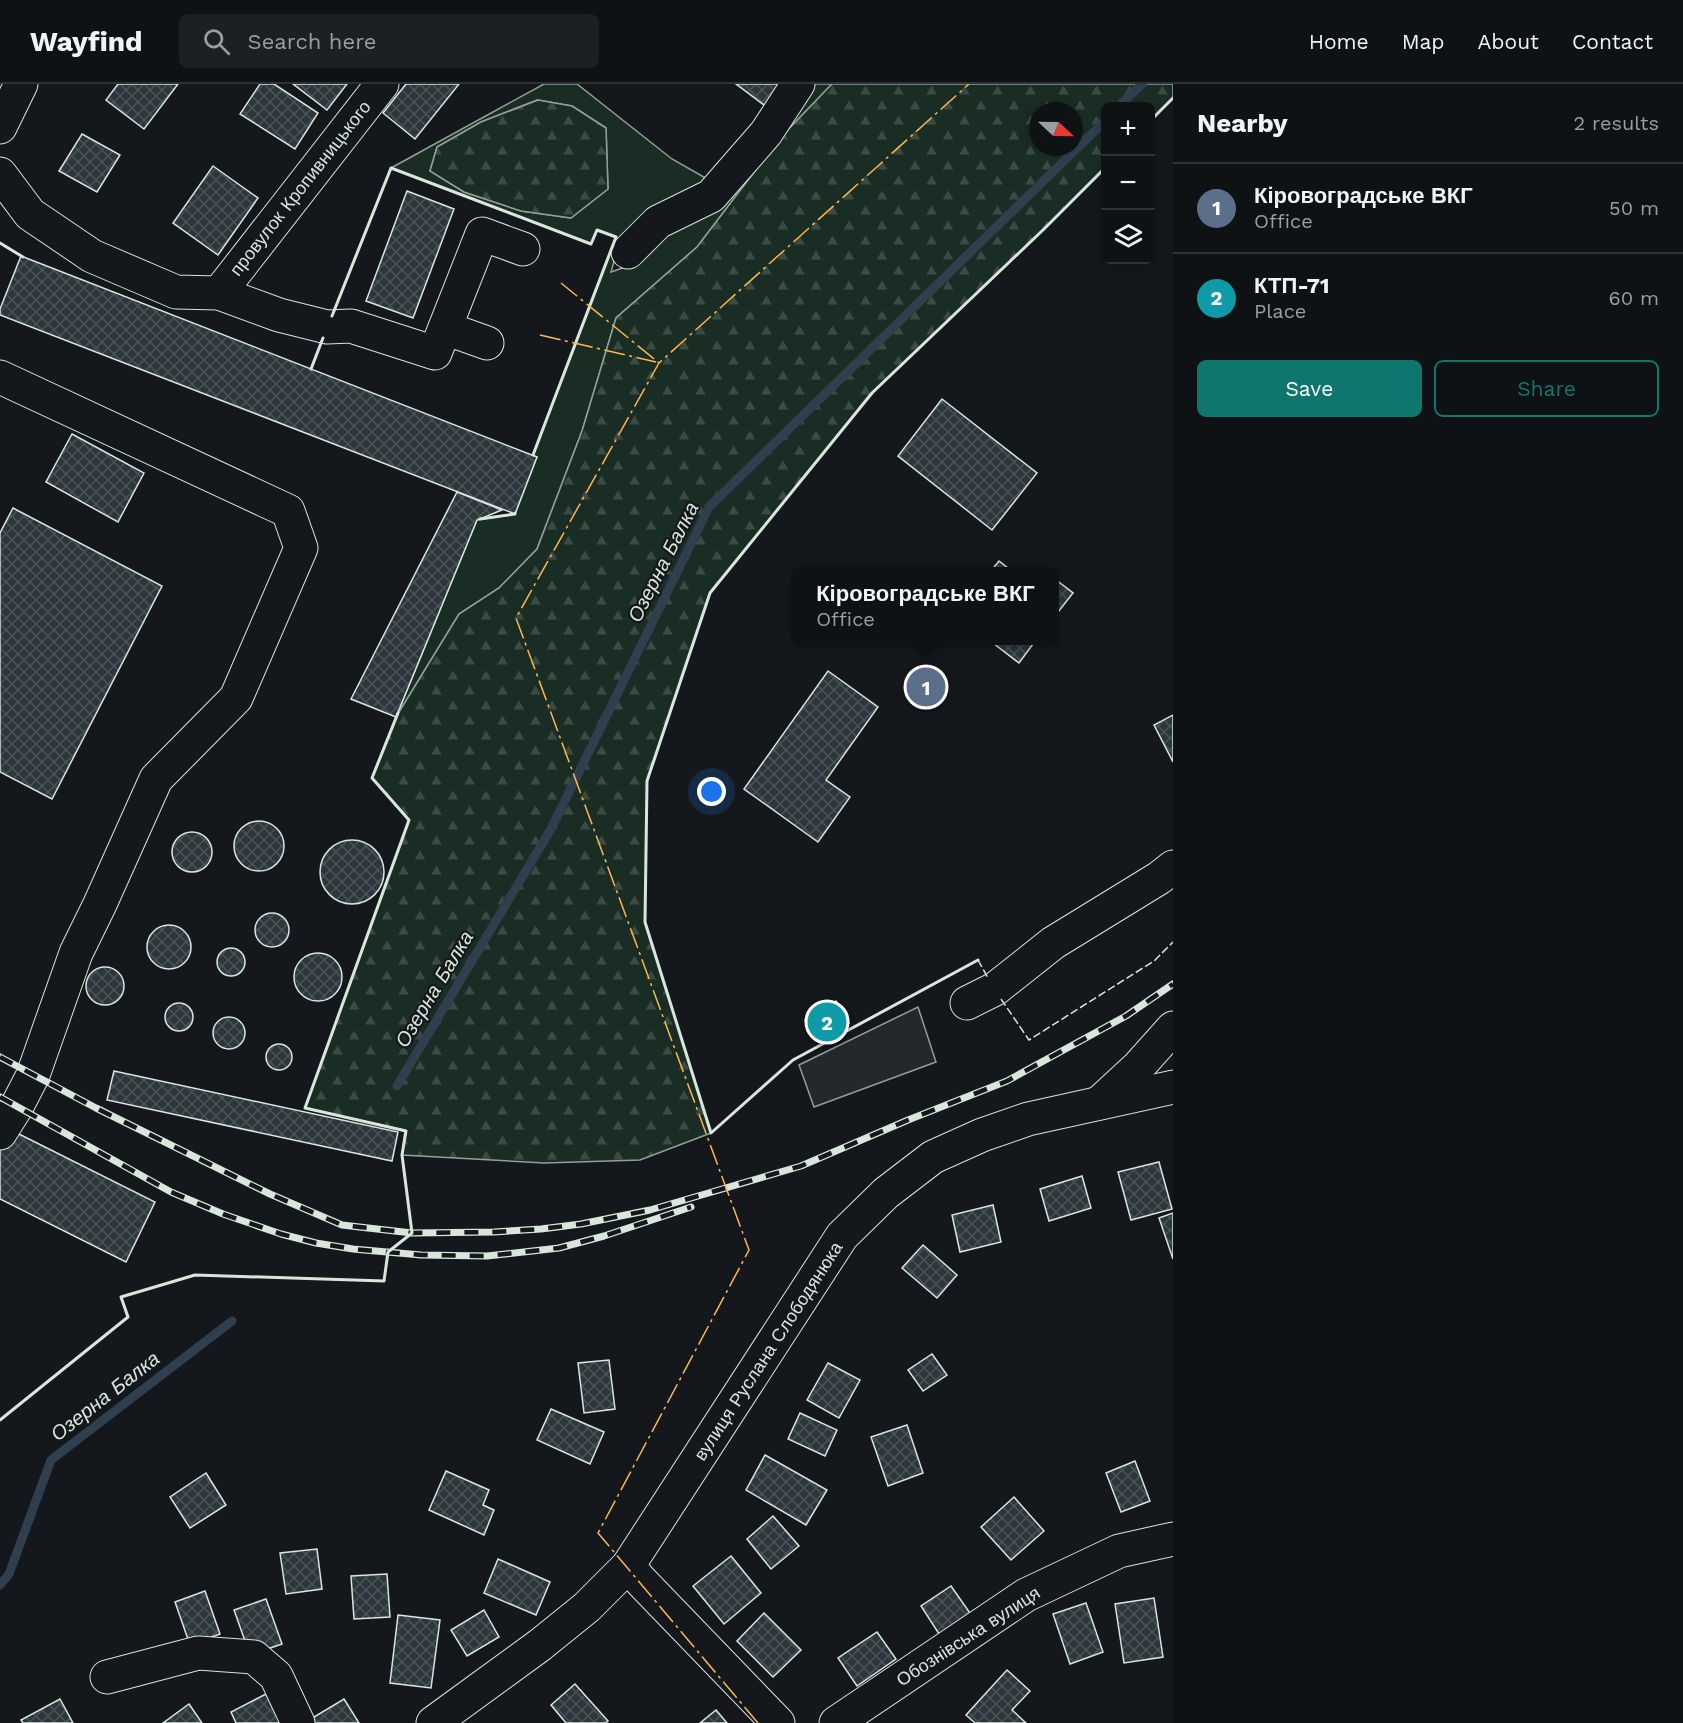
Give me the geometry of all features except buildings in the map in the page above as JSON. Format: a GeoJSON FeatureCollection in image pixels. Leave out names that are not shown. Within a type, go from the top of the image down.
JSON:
{"type":"FeatureCollection","features":[{"type":"Feature","properties":{"kind":"street"},"geometry":{"type":"LineString","coordinates":[[0,127],[21,84]]}},
{"type":"Feature","properties":{"kind":"street","name":"провулок Кропивницького"},"geometry":{"type":"LineString","coordinates":[[219,293],[382,84]]}},
{"type":"Feature","properties":{"kind":"street"},"geometry":{"type":"LineString","coordinates":[[628,252],[658,222],[711,196],[766,133],[798,84]]}},
{"type":"Feature","properties":{"kind":"street"},"geometry":{"type":"LineString","coordinates":[[0,174],[30,214],[92,256],[176,292],[219,293],[279,315],[327,327],[351,326],[435,353],[482,234],[523,249]]}},
{"type":"Feature","properties":{"kind":"street"},"geometry":{"type":"LineString","coordinates":[[445,328],[487,343]]}},
{"type":"Feature","properties":{"kind":"street"},"geometry":{"type":"LineString","coordinates":[[0,378],[288,511],[301,548],[236,698],[156,779],[76,953],[33,1075],[0,1133]]}},
{"type":"Feature","properties":{"kind":"street"},"geometry":{"type":"LineString","coordinates":[[967,1003],[995,989],[1053,943],[1159,878],[1173,867]]}},
{"type":"Feature","properties":{"kind":"street"},"geometry":{"type":"LineString","coordinates":[[1099,1103],[1139,1066],[1173,1028]]}},
{"type":"Feature","properties":{"kind":"street","name":"вулиця Руслана Слободянюка"},"geometry":{"type":"LineString","coordinates":[[433,1723],[540,1645],[587,1607],[628,1566],[842,1236],[878,1200],[933,1157],[982,1135],[1028,1119],[1173,1088]]}},
{"type":"Feature","properties":{"kind":"street","name":"Обознівська вулиця"},"geometry":{"type":"LineString","coordinates":[[836,1723],[1026,1595],[1119,1551],[1173,1539]]}},
{"type":"Feature","properties":{"kind":"street"},"geometry":{"type":"LineString","coordinates":[[628,1566],[778,1723]]}},
{"type":"Feature","properties":{"kind":"street"},"geometry":{"type":"LineString","coordinates":[[107,1677],[198,1653],[254,1657],[276,1676],[298,1723]]}},
{"type":"Feature","properties":{"kind":"green space"},"geometry":{"type":"Polygon","coordinates":[[[544,84],[577,84],[672,159],[716,184],[648,213],[618,247],[611,272],[642,261],[669,232],[715,211],[767,141],[804,84],[832,84],[781,137],[697,247],[616,318],[582,431],[537,549],[499,588],[459,614],[396,717],[477,520],[515,514],[537,457],[533,455],[616,237],[597,230],[591,244],[391,168],[544,84]],[[537,100],[481,122],[437,147],[430,171],[464,192],[521,211],[571,218],[608,189],[606,128],[572,106],[537,100]]]}},
{"type":"Feature","properties":{"kind":"green space"},"geometry":{"type":"Polygon","coordinates":[[[832,84],[1173,84],[1173,98],[1155,117],[1155,102],[1101,102],[1101,171],[1044,229],[872,393],[710,593],[647,781],[645,922],[711,1133],[640,1160],[544,1163],[402,1155],[405,1130],[305,1108],[409,821],[372,778],[396,717],[459,614],[499,588],[537,549],[582,431],[616,318],[697,247],[781,137],[832,84]]]}},
{"type":"Feature","properties":{"kind":"green space"},"geometry":{"type":"Polygon","coordinates":[[[538,100],[572,106],[606,128],[608,189],[571,218],[521,211],[464,192],[430,171],[437,147],[481,122],[538,100]]]}},
{"type":"Feature","properties":{"kind":"shaded area"},"geometry":{"type":"Polygon","coordinates":[[[918,1007],[936,1062],[814,1107],[799,1065],[918,1007]]]}},
{"type":"Feature","properties":{"kind":"waterway","name":"Озерна Балка"},"geometry":{"type":"LineString","coordinates":[[1123,102],[1142,84]]}},
{"type":"Feature","properties":{"kind":"waterway","name":"Озерна Балка"},"geometry":{"type":"LineString","coordinates":[[397,1086],[551,829],[709,507],[1101,125]]}},
{"type":"Feature","properties":{"kind":"waterway","name":"Озерна Балка"},"geometry":{"type":"LineString","coordinates":[[0,1585],[9,1574],[51,1460],[232,1321]]}},
{"type":"Feature","properties":{"kind":"railway"},"geometry":{"type":"LineString","coordinates":[[0,1057],[96,1108],[270,1194],[342,1225],[412,1233],[494,1232],[581,1224],[650,1210],[801,1166],[1007,1081],[1126,1016],[1173,984]]}},
{"type":"Feature","properties":{"kind":"railway"},"geometry":{"type":"LineString","coordinates":[[0,1097],[171,1192],[223,1214],[281,1234],[353,1249],[421,1255],[487,1256],[559,1248],[604,1236],[691,1207]]}},
{"type":"Feature","properties":{"kind":"fence"},"geometry":{"type":"LineString","coordinates":[[1001,999],[1029,1040],[1154,961],[1173,942]]}},
{"type":"Feature","properties":{"kind":"fence"},"geometry":{"type":"LineString","coordinates":[[978,960],[988,978]]}},
{"type":"Feature","properties":{"kind":"wall"},"geometry":{"type":"LineString","coordinates":[[1155,116],[1173,98]]}},
{"type":"Feature","properties":{"kind":"wall"},"geometry":{"type":"LineString","coordinates":[[332,316],[391,168],[591,244],[597,230],[616,237],[533,455]]}},
{"type":"Feature","properties":{"kind":"wall"},"geometry":{"type":"LineString","coordinates":[[978,960],[793,1060],[711,1133],[645,922],[647,781],[710,593],[872,393],[1101,172]]}},
{"type":"Feature","properties":{"kind":"wall"},"geometry":{"type":"LineString","coordinates":[[0,243],[23,257]]}},
{"type":"Feature","properties":{"kind":"wall"},"geometry":{"type":"LineString","coordinates":[[311,369],[323,338]]}},
{"type":"Feature","properties":{"kind":"wall"},"geometry":{"type":"LineString","coordinates":[[480,519],[515,513]]}},
{"type":"Feature","properties":{"kind":"wall"},"geometry":{"type":"LineString","coordinates":[[0,1420],[128,1317],[121,1297],[195,1275],[384,1281],[388,1252],[412,1233],[402,1155],[406,1131],[305,1108],[409,820],[372,778],[398,713]]}},
{"type":"Feature","properties":{"kind":"power"},"geometry":{"type":"LineString","coordinates":[[758,1723],[598,1533],[749,1250],[516,618],[659,363],[969,84]]}},
{"type":"Feature","properties":{"kind":"power"},"geometry":{"type":"LineString","coordinates":[[561,283],[659,363]]}},
{"type":"Feature","properties":{"kind":"power"},"geometry":{"type":"LineString","coordinates":[[540,335],[656,362]]}},
{"type":"Feature","properties":{"kind":"place","name":"Кіровоградське ВКГ"},"geometry":{"type":"Point","coordinates":[926,687]}},
{"type":"Feature","properties":{"kind":"place","name":"КТП-71"},"geometry":{"type":"Point","coordinates":[827,1022]}}]}
